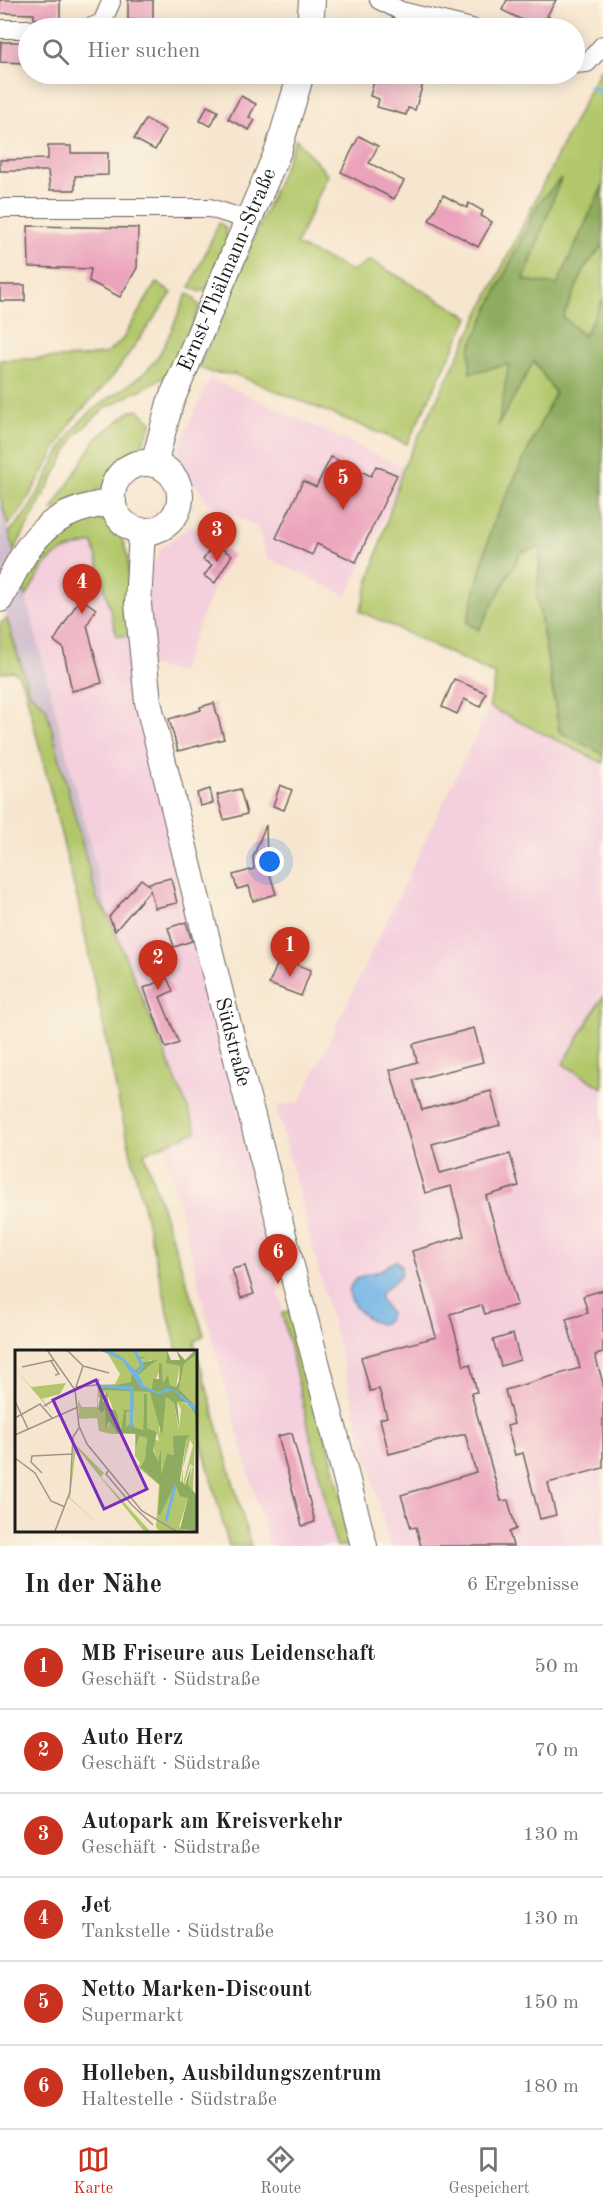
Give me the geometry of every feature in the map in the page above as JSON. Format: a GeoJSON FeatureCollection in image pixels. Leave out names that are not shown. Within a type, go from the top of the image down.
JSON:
{"type":"FeatureCollection","features":[{"type":"Feature","properties":{"kind":"main road"},"geometry":{"type":"LineString","coordinates":[[311,18],[312,0]]}},
{"type":"Feature","properties":{"kind":"main road","name":"Ernst-Thälmann-Straße"},"geometry":{"type":"LineString","coordinates":[[154,464],[160,433],[182,371],[278,151],[298,84]]}},
{"type":"Feature","properties":{"kind":"main road"},"geometry":{"type":"LineString","coordinates":[[154,464],[164,468],[178,486],[178,508],[164,526],[142,531],[123,523],[117,515],[112,502],[114,485],[126,470],[134,465],[154,464]]}},
{"type":"Feature","properties":{"kind":"main road"},"geometry":{"type":"LineString","coordinates":[[0,598],[35,536],[78,509],[112,502]]}},
{"type":"Feature","properties":{"kind":"main road","name":"Südstraße"},"geometry":{"type":"LineString","coordinates":[[142,531],[138,604],[143,671],[148,702],[223,1005],[364,1546]]}},
{"type":"Feature","properties":{"kind":"street"},"geometry":{"type":"LineString","coordinates":[[379,0],[401,11],[430,18]]}},
{"type":"Feature","properties":{"kind":"street"},"geometry":{"type":"LineString","coordinates":[[104,18],[111,2]]}},
{"type":"Feature","properties":{"kind":"street"},"geometry":{"type":"LineString","coordinates":[[0,29],[18,29]]}},
{"type":"Feature","properties":{"kind":"street"},"geometry":{"type":"LineString","coordinates":[[585,63],[603,45]]}},
{"type":"Feature","properties":{"kind":"street"},"geometry":{"type":"LineString","coordinates":[[0,207],[210,208],[248,220]]}},
{"type":"Feature","properties":{"kind":"shaded area"},"geometry":{"type":"Polygon","coordinates":[[[210,378],[407,469],[347,596],[266,557],[257,526],[210,504],[182,468],[178,448],[210,378]]]}},
{"type":"Feature","properties":{"kind":"shaded area"},"geometry":{"type":"Polygon","coordinates":[[[0,497],[109,917],[197,1131],[164,1145],[0,596],[0,497]]]}},
{"type":"Feature","properties":{"kind":"shaded area"},"geometry":{"type":"Polygon","coordinates":[[[192,525],[234,554],[213,588],[180,673],[150,665],[128,668],[238,1111],[336,1546],[269,1546],[211,1334],[164,1145],[196,1131],[109,917],[26,597],[49,558],[65,549],[93,542],[113,560],[155,564],[160,549],[192,525]]]}},
{"type":"Feature","properties":{"kind":"shaded area"},"geometry":{"type":"Polygon","coordinates":[[[489,707],[603,763],[603,1546],[390,1546],[276,1106],[300,1102],[489,707]]]}},
{"type":"Feature","properties":{"kind":"green space"},"geometry":{"type":"Polygon","coordinates":[[[601,67],[603,185],[557,285],[524,280],[560,180],[497,289],[509,364],[499,424],[534,361],[555,393],[492,526],[467,622],[479,630],[521,552],[541,546],[537,597],[559,731],[603,754],[603,763],[489,707],[496,675],[360,611],[403,468],[601,67]]]}},
{"type":"Feature","properties":{"kind":"green space"},"geometry":{"type":"Polygon","coordinates":[[[296,139],[328,175],[296,245],[352,271],[370,260],[469,317],[407,444],[234,374],[212,373],[199,367],[296,139]]]}},
{"type":"Feature","properties":{"kind":"green space"},"geometry":{"type":"Polygon","coordinates":[[[561,178],[524,280],[557,285],[603,185],[603,245],[586,266],[563,317],[584,336],[603,299],[603,754],[560,732],[537,597],[541,547],[521,552],[479,630],[467,623],[492,526],[555,393],[534,361],[498,426],[509,364],[470,373],[470,348],[538,204],[561,178]]]}},
{"type":"Feature","properties":{"kind":"green space"},"geometry":{"type":"Polygon","coordinates":[[[219,223],[226,228],[227,242],[207,288],[200,292],[190,287],[219,223]]]}},
{"type":"Feature","properties":{"kind":"green space"},"geometry":{"type":"Polygon","coordinates":[[[603,245],[603,299],[584,336],[563,317],[586,266],[603,245]]]}},
{"type":"Feature","properties":{"kind":"green space"},"geometry":{"type":"Polygon","coordinates":[[[156,283],[172,293],[113,376],[72,421],[22,509],[8,525],[0,497],[0,360],[82,357],[107,353],[122,340],[156,283]]]}},
{"type":"Feature","properties":{"kind":"green space"},"geometry":{"type":"Polygon","coordinates":[[[187,294],[195,298],[200,306],[171,374],[105,408],[76,435],[14,551],[9,532],[29,508],[66,441],[90,412],[151,366],[169,336],[187,294]]]}},
{"type":"Feature","properties":{"kind":"green space"},"geometry":{"type":"Polygon","coordinates":[[[138,410],[152,422],[138,456],[115,471],[104,487],[52,510],[96,439],[131,411],[138,410]]]}},
{"type":"Feature","properties":{"kind":"green space"},"geometry":{"type":"Polygon","coordinates":[[[91,517],[111,523],[122,538],[128,558],[131,631],[125,636],[117,636],[93,543],[67,550],[51,559],[26,597],[20,575],[49,537],[91,517]]]}},
{"type":"Feature","properties":{"kind":"green space"},"geometry":{"type":"Polygon","coordinates":[[[7,619],[29,692],[46,707],[97,899],[109,917],[197,1131],[144,1153],[204,1335],[194,1342],[251,1546],[229,1546],[196,1422],[196,1350],[177,1350],[119,1103],[79,906],[25,689],[18,674],[12,671],[0,673],[0,623],[7,619]]]}},
{"type":"Feature","properties":{"kind":"green space"},"geometry":{"type":"Polygon","coordinates":[[[603,996],[603,1088],[563,1064],[603,996]]]}},
{"type":"Feature","properties":{"kind":"green space"},"geometry":{"type":"Polygon","coordinates":[[[289,1311],[301,1338],[354,1546],[336,1546],[282,1313],[289,1311]]]}},
{"type":"Feature","properties":{"kind":"water"},"geometry":{"type":"Polygon","coordinates":[[[397,1261],[401,1266],[401,1275],[381,1293],[380,1299],[390,1313],[388,1320],[381,1324],[374,1322],[354,1306],[350,1291],[352,1284],[358,1278],[397,1261]]]}},
{"type":"Feature","properties":{"kind":"building"},"geometry":{"type":"Polygon","coordinates":[[[0,0],[60,0],[60,18],[34,18],[34,14],[0,13],[0,0]]]}},
{"type":"Feature","properties":{"kind":"building"},"geometry":{"type":"Polygon","coordinates":[[[128,0],[153,0],[153,18],[128,18],[128,0]]]}},
{"type":"Feature","properties":{"kind":"building"},"geometry":{"type":"Polygon","coordinates":[[[507,0],[556,0],[547,16],[551,18],[518,18],[502,10],[507,0]]]}},
{"type":"Feature","properties":{"kind":"building"},"geometry":{"type":"Polygon","coordinates":[[[1,42],[18,42],[18,63],[0,62],[1,42]]]}},
{"type":"Feature","properties":{"kind":"building"},"geometry":{"type":"Polygon","coordinates":[[[373,84],[423,84],[415,110],[408,108],[406,115],[377,107],[379,99],[370,96],[373,84]]]}},
{"type":"Feature","properties":{"kind":"building"},"geometry":{"type":"Polygon","coordinates":[[[241,96],[256,104],[249,117],[255,120],[249,130],[228,119],[241,96]]]}},
{"type":"Feature","properties":{"kind":"building"},"geometry":{"type":"Polygon","coordinates":[[[207,106],[218,111],[211,126],[200,121],[207,106]]]}},
{"type":"Feature","properties":{"kind":"building"},"geometry":{"type":"Polygon","coordinates":[[[146,119],[166,130],[155,150],[134,139],[146,119]]]}},
{"type":"Feature","properties":{"kind":"building"},"geometry":{"type":"Polygon","coordinates":[[[359,136],[378,146],[369,163],[404,181],[394,199],[341,172],[359,136]]]}},
{"type":"Feature","properties":{"kind":"building"},"geometry":{"type":"Polygon","coordinates":[[[48,146],[71,146],[71,153],[108,153],[108,175],[75,176],[75,190],[50,190],[48,171],[0,171],[0,160],[48,159],[48,146]]]}},
{"type":"Feature","properties":{"kind":"building"},"geometry":{"type":"Polygon","coordinates":[[[443,195],[467,208],[469,203],[483,211],[481,216],[492,222],[478,247],[429,220],[443,195]]]}},
{"type":"Feature","properties":{"kind":"building"},"geometry":{"type":"Polygon","coordinates":[[[28,226],[138,228],[137,268],[120,297],[89,281],[91,269],[29,267],[28,226]]]}},
{"type":"Feature","properties":{"kind":"building"},"geometry":{"type":"Polygon","coordinates":[[[0,285],[25,285],[25,301],[0,301],[0,285]]]}},
{"type":"Feature","properties":{"kind":"building"},"geometry":{"type":"Polygon","coordinates":[[[331,457],[371,476],[376,466],[397,475],[356,562],[317,544],[312,555],[276,538],[303,481],[316,487],[331,457]]]}},
{"type":"Feature","properties":{"kind":"building"},"geometry":{"type":"Polygon","coordinates":[[[213,544],[232,555],[215,583],[204,576],[212,565],[203,560],[213,544]]]}},
{"type":"Feature","properties":{"kind":"building"},"geometry":{"type":"Polygon","coordinates":[[[80,598],[96,609],[87,625],[102,683],[72,691],[63,648],[54,641],[80,598]]]}},
{"type":"Feature","properties":{"kind":"building"},"geometry":{"type":"Polygon","coordinates":[[[454,679],[486,693],[480,707],[464,699],[457,714],[442,707],[454,679]]]}},
{"type":"Feature","properties":{"kind":"building"},"geometry":{"type":"Polygon","coordinates":[[[214,703],[224,739],[178,751],[169,719],[201,710],[200,707],[214,703]]]}},
{"type":"Feature","properties":{"kind":"building"},"geometry":{"type":"Polygon","coordinates":[[[280,785],[292,790],[284,810],[273,806],[280,785]]]}},
{"type":"Feature","properties":{"kind":"building"},"geometry":{"type":"Polygon","coordinates":[[[210,789],[213,803],[200,806],[197,793],[210,789]]]}},
{"type":"Feature","properties":{"kind":"building"},"geometry":{"type":"Polygon","coordinates":[[[240,789],[247,814],[224,820],[217,795],[240,789]]]}},
{"type":"Feature","properties":{"kind":"building"},"geometry":{"type":"Polygon","coordinates":[[[266,825],[267,865],[276,894],[253,901],[249,886],[237,889],[233,875],[254,869],[253,857],[266,825]]]}},
{"type":"Feature","properties":{"kind":"building"},"geometry":{"type":"Polygon","coordinates":[[[171,878],[177,903],[155,908],[150,890],[115,931],[109,917],[141,879],[149,885],[149,883],[171,878]]]}},
{"type":"Feature","properties":{"kind":"building"},"geometry":{"type":"Polygon","coordinates":[[[186,922],[192,941],[174,947],[168,928],[186,922]]]}},
{"type":"Feature","properties":{"kind":"building"},"geometry":{"type":"Polygon","coordinates":[[[280,958],[311,970],[301,996],[269,984],[280,958]]]}},
{"type":"Feature","properties":{"kind":"building"},"geometry":{"type":"Polygon","coordinates":[[[167,978],[173,991],[160,997],[179,1043],[166,1048],[144,988],[167,978]]]}},
{"type":"Feature","properties":{"kind":"building"},"geometry":{"type":"Polygon","coordinates":[[[474,1028],[483,1062],[413,1080],[422,1110],[491,1091],[500,1125],[432,1144],[440,1173],[510,1154],[519,1186],[486,1196],[517,1305],[485,1314],[482,1305],[450,1314],[464,1366],[470,1364],[477,1392],[471,1393],[501,1501],[508,1500],[516,1529],[509,1532],[513,1546],[421,1546],[416,1527],[411,1528],[401,1495],[476,1472],[465,1434],[389,1454],[380,1419],[387,1417],[379,1389],[370,1391],[361,1357],[436,1337],[412,1251],[464,1236],[451,1186],[425,1193],[390,1070],[417,1062],[413,1044],[474,1028]]]}},
{"type":"Feature","properties":{"kind":"building"},"geometry":{"type":"Polygon","coordinates":[[[245,1266],[254,1294],[241,1298],[232,1269],[245,1266]]]}},
{"type":"Feature","properties":{"kind":"building"},"geometry":{"type":"Polygon","coordinates":[[[603,1290],[603,1353],[595,1355],[603,1383],[603,1468],[548,1483],[556,1515],[540,1519],[523,1453],[515,1455],[507,1426],[514,1424],[505,1390],[580,1368],[566,1319],[588,1313],[583,1296],[603,1290]]]}},
{"type":"Feature","properties":{"kind":"building"},"geometry":{"type":"Polygon","coordinates":[[[513,1334],[520,1360],[501,1366],[493,1340],[513,1334]]]}},
{"type":"Feature","properties":{"kind":"building"},"geometry":{"type":"Polygon","coordinates":[[[292,1433],[315,1522],[302,1526],[278,1436],[292,1433]]]}},
{"type":"Feature","properties":{"kind":"waterway"},"geometry":{"type":"LineString","coordinates":[[590,86],[603,93]]}},
{"type":"Feature","properties":{"kind":"place","name":"Netto Marken-Discount"},"geometry":{"type":"Point","coordinates":[343,510]}},
{"type":"Feature","properties":{"kind":"place","name":"Autopark am Kreisverkehr"},"geometry":{"type":"Point","coordinates":[217,562]}},
{"type":"Feature","properties":{"kind":"place","name":"Jet"},"geometry":{"type":"Point","coordinates":[82,614]}},
{"type":"Feature","properties":{"kind":"place","name":"MB Friseure aus Leidenschaft"},"geometry":{"type":"Point","coordinates":[290,977]}},
{"type":"Feature","properties":{"kind":"place","name":"Auto Herz"},"geometry":{"type":"Point","coordinates":[158,990]}},
{"type":"Feature","properties":{"kind":"place","name":"Holleben, Ausbildungszentrum"},"geometry":{"type":"Point","coordinates":[278,1284]}}]}
